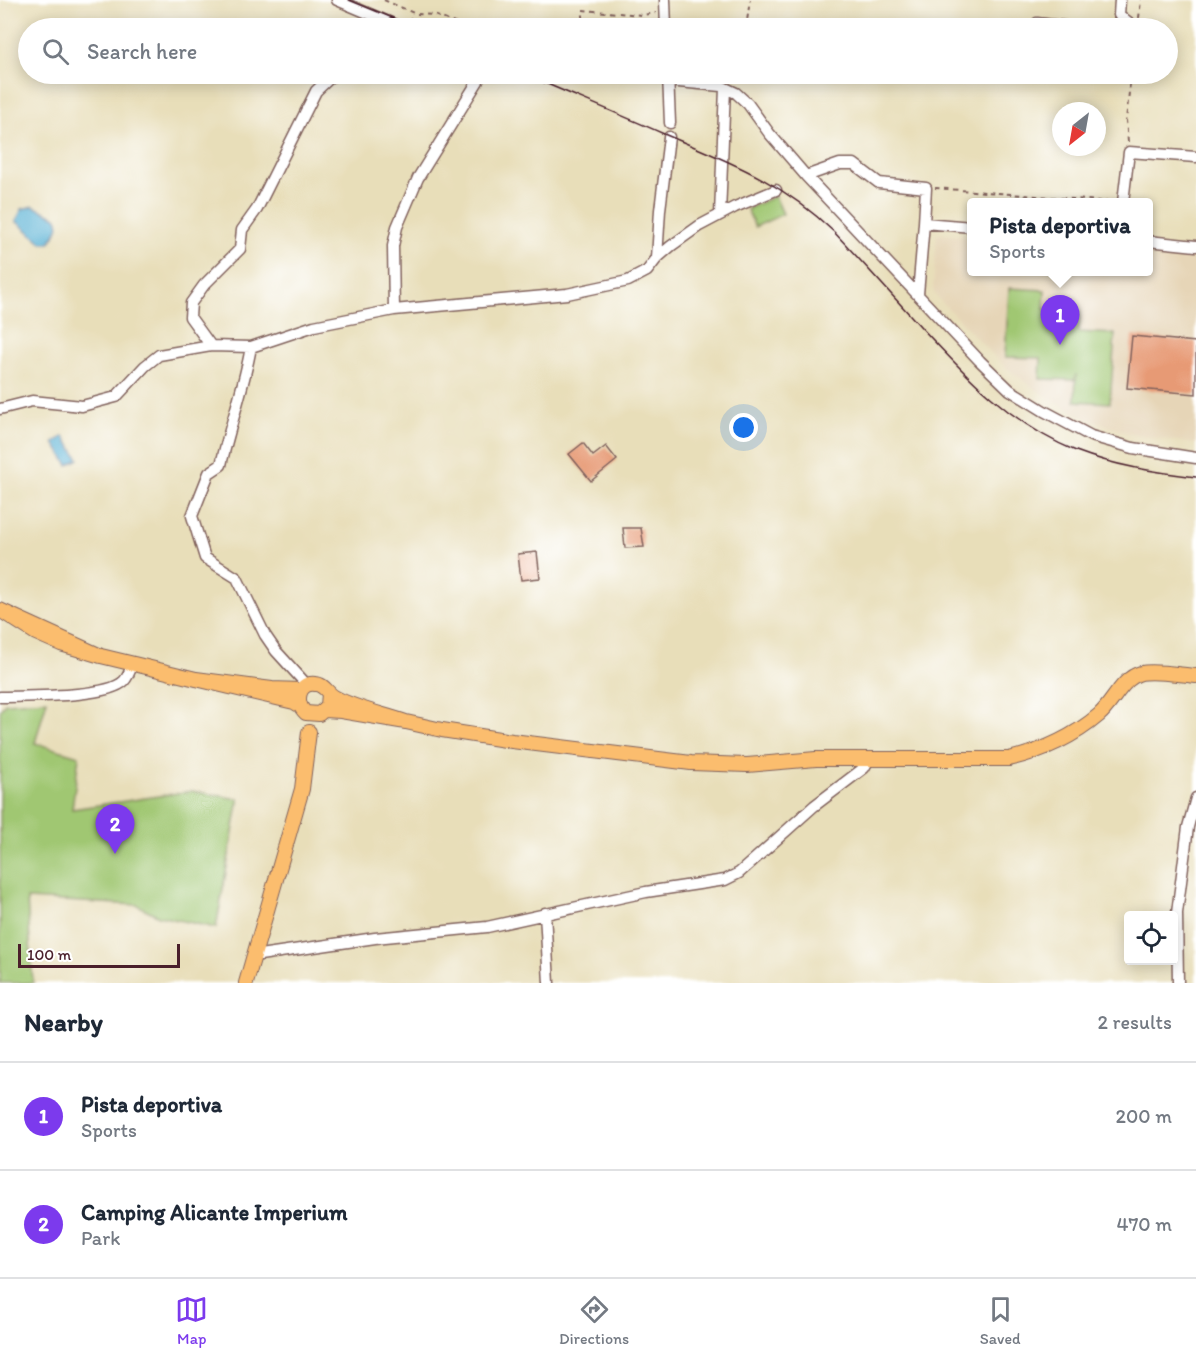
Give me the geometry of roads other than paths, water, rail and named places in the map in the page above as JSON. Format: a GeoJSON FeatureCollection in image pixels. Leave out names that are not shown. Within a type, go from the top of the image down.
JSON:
{"type":"FeatureCollection","features":[{"type":"Feature","properties":{"kind":"main road"},"geometry":{"type":"LineString","coordinates":[[101,656],[0,610],[36,633],[101,656],[294,702],[312,711],[341,711],[512,741],[691,763],[747,765],[816,759],[1008,759],[1036,753],[1065,739],[1099,715],[1131,677],[1141,673],[1196,676]]}},
{"type":"Feature","properties":{"kind":"main road"},"geometry":{"type":"LineString","coordinates":[[196,679],[272,689],[319,684],[329,693],[350,704],[406,722]]}},
{"type":"Feature","properties":{"kind":"main road"},"geometry":{"type":"LineString","coordinates":[[246,983],[302,789],[312,711],[298,695],[304,687]]}},
{"type":"Feature","properties":{"kind":"main road"},"geometry":{"type":"LineString","coordinates":[[312,711],[329,702],[329,693]]}},
{"type":"Feature","properties":{"kind":"street"},"geometry":{"type":"LineString","coordinates":[[337,0],[379,18]]}},
{"type":"Feature","properties":{"kind":"street"},"geometry":{"type":"LineString","coordinates":[[1120,0],[1119,15],[1125,18]]}},
{"type":"Feature","properties":{"kind":"street"},"geometry":{"type":"LineString","coordinates":[[211,346],[190,317],[191,303],[204,285],[240,249],[242,230],[257,208],[316,91],[323,84]]}},
{"type":"Feature","properties":{"kind":"street"},"geometry":{"type":"LineString","coordinates":[[394,310],[393,246],[398,227],[418,178],[475,84]]}},
{"type":"Feature","properties":{"kind":"street"},"geometry":{"type":"LineString","coordinates":[[668,84],[670,123]]}},
{"type":"Feature","properties":{"kind":"street"},"geometry":{"type":"LineString","coordinates":[[701,84],[725,88],[736,93],[748,104],[806,177],[1010,390],[1091,436],[1133,448],[1196,458]]}},
{"type":"Feature","properties":{"kind":"street"},"geometry":{"type":"LineString","coordinates":[[720,215],[725,88]]}},
{"type":"Feature","properties":{"kind":"street"},"geometry":{"type":"LineString","coordinates":[[657,258],[669,137]]}},
{"type":"Feature","properties":{"kind":"street"},"geometry":{"type":"LineString","coordinates":[[1123,198],[1129,152],[1196,157]]}},
{"type":"Feature","properties":{"kind":"street"},"geometry":{"type":"LineString","coordinates":[[806,177],[840,164],[854,164],[879,183],[926,188],[918,294]]}},
{"type":"Feature","properties":{"kind":"street"},"geometry":{"type":"LineString","coordinates":[[0,409],[32,401],[82,406],[98,403],[116,397],[145,366],[159,356],[211,346],[251,346],[315,326],[394,310],[567,294],[628,281],[647,271],[657,258],[681,238],[735,207],[776,190]]}},
{"type":"Feature","properties":{"kind":"street"},"geometry":{"type":"LineString","coordinates":[[924,223],[967,226]]}},
{"type":"Feature","properties":{"kind":"street"},"geometry":{"type":"LineString","coordinates":[[1153,241],[1196,246]]}},
{"type":"Feature","properties":{"kind":"street"},"geometry":{"type":"LineString","coordinates":[[251,346],[248,367],[229,428],[221,465],[209,473],[192,516],[205,558],[237,578],[266,635],[304,687]]}},
{"type":"Feature","properties":{"kind":"street"},"geometry":{"type":"LineString","coordinates":[[0,697],[88,693],[114,688],[123,682],[132,665]]}},
{"type":"Feature","properties":{"kind":"street"},"geometry":{"type":"LineString","coordinates":[[253,956],[375,938],[487,927],[646,892],[732,877],[746,868],[814,806],[864,768],[869,759]]}},
{"type":"Feature","properties":{"kind":"street"},"geometry":{"type":"LineString","coordinates":[[1178,983],[1177,913],[1188,827],[1196,798]]}},
{"type":"Feature","properties":{"kind":"street"},"geometry":{"type":"LineString","coordinates":[[545,913],[549,983]]}},
{"type":"Feature","properties":{"kind":"water"},"geometry":{"type":"Polygon","coordinates":[[[33,206],[58,220],[57,230],[49,243],[42,243],[16,221],[22,209],[33,206]]]}},
{"type":"Feature","properties":{"kind":"water"},"geometry":{"type":"Polygon","coordinates":[[[64,436],[79,459],[68,465],[54,443],[64,436]]]}},
{"type":"Feature","properties":{"kind":"tram line"},"geometry":{"type":"LineString","coordinates":[[349,0],[393,18]]}},
{"type":"Feature","properties":{"kind":"tram line"},"geometry":{"type":"LineString","coordinates":[[547,84],[733,164],[794,199],[834,232],[973,381],[991,398],[1031,428],[1076,451],[1105,461],[1150,471],[1196,477]]}},
{"type":"Feature","properties":{"kind":"place","name":"Pista deportiva"},"geometry":{"type":"Point","coordinates":[1060,345]}},
{"type":"Feature","properties":{"kind":"place","name":"Camping Alicante Imperium"},"geometry":{"type":"Point","coordinates":[115,854]}}]}
